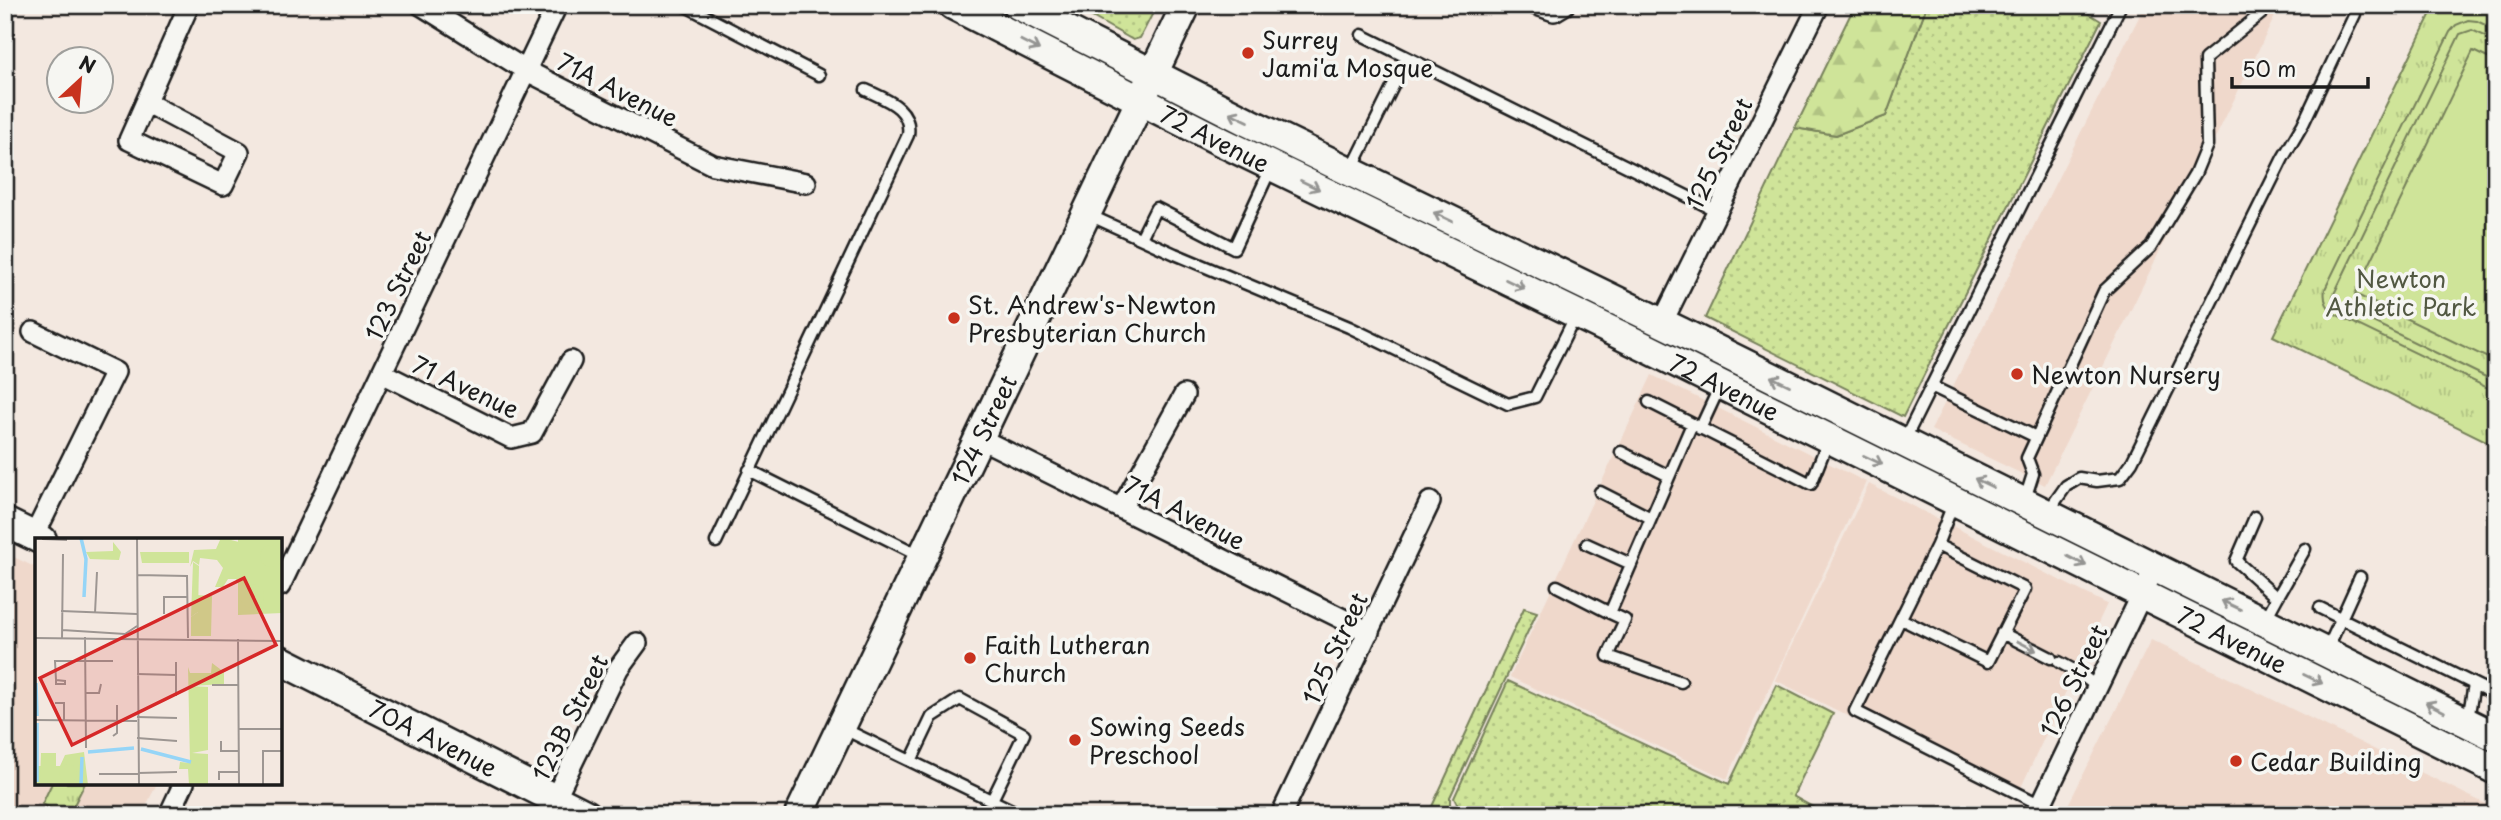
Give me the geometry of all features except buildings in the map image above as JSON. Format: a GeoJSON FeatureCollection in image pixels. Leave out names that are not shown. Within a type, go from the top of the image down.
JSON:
{"type":"FeatureCollection","features":[{"type":"Feature","properties":{"kind":"main road","name":"72 Avenue"},"geometry":{"type":"LineString","coordinates":[[953,5],[1272,166],[1830,438],[2496,770]]}},
{"type":"Feature","properties":{"kind":"main road","name":"72 Avenue"},"geometry":{"type":"LineString","coordinates":[[1018,5],[1351,172],[2155,567],[2270,610],[2325,652],[2496,737]]}},
{"type":"Feature","properties":{"kind":"main road","name":"124 Street"},"geometry":{"type":"LineString","coordinates":[[799,815],[1186,5]]}},
{"type":"Feature","properties":{"kind":"main road"},"geometry":{"type":"LineString","coordinates":[[5,522],[38,538]]}},
{"type":"Feature","properties":{"kind":"main road","name":"70A Avenue"},"geometry":{"type":"LineString","coordinates":[[282,661],[551,807],[587,815]]}},
{"type":"Feature","properties":{"kind":"street"},"geometry":{"type":"LineString","coordinates":[[147,103],[239,152],[223,185],[129,140],[189,5]]}},
{"type":"Feature","properties":{"kind":"street","name":"71A Avenue"},"geometry":{"type":"LineString","coordinates":[[421,5],[527,71],[713,165],[806,183]]}},
{"type":"Feature","properties":{"kind":"street","name":"123 Street"},"geometry":{"type":"LineString","coordinates":[[282,582],[557,5]]}},
{"type":"Feature","properties":{"kind":"street"},"geometry":{"type":"LineString","coordinates":[[1537,5],[1554,11],[1564,5]]}},
{"type":"Feature","properties":{"kind":"street","name":"125 Street"},"geometry":{"type":"LineString","coordinates":[[1662,323],[1819,5]]}},
{"type":"Feature","properties":{"kind":"street"},"geometry":{"type":"LineString","coordinates":[[33,332],[115,372],[38,538]]}},
{"type":"Feature","properties":{"kind":"street","name":"71 Avenue"},"geometry":{"type":"LineString","coordinates":[[382,373],[512,438],[532,433],[571,360]]}},
{"type":"Feature","properties":{"kind":"street"},"geometry":{"type":"LineString","coordinates":[[1122,507],[1184,395]]}},
{"type":"Feature","properties":{"kind":"street","name":"71A Avenue"},"geometry":{"type":"LineString","coordinates":[[979,438],[1369,632]]}},
{"type":"Feature","properties":{"kind":"street","name":"125 Street"},"geometry":{"type":"LineString","coordinates":[[1281,815],[1430,502]]}},
{"type":"Feature","properties":{"kind":"street","name":"126 Street"},"geometry":{"type":"LineString","coordinates":[[2038,810],[2155,567]]}},
{"type":"Feature","properties":{"kind":"street","name":"123B Street"},"geometry":{"type":"LineString","coordinates":[[551,807],[618,669],[637,643]]}},
{"type":"Feature","properties":{"kind":"street"},"geometry":{"type":"LineString","coordinates":[[169,815],[183,785]]}},
{"type":"Feature","properties":{"kind":"lane"},"geometry":{"type":"LineString","coordinates":[[684,5],[819,75]]}},
{"type":"Feature","properties":{"kind":"lane"},"geometry":{"type":"LineString","coordinates":[[1904,443],[2121,5]]}},
{"type":"Feature","properties":{"kind":"lane"},"geometry":{"type":"LineString","coordinates":[[2036,508],[2033,474],[2027,458],[2104,291],[2151,247],[2195,174],[2207,145],[2205,59],[2262,13],[2267,5]]}},
{"type":"Feature","properties":{"kind":"lane"},"geometry":{"type":"LineString","coordinates":[[2036,508],[2079,478],[2097,481],[2120,478],[2132,463],[2283,158],[2303,124],[2355,14]]}},
{"type":"Feature","properties":{"kind":"lane"},"geometry":{"type":"LineString","coordinates":[[1362,35],[1717,211]]}},
{"type":"Feature","properties":{"kind":"lane"},"geometry":{"type":"LineString","coordinates":[[1351,172],[1407,58]]}},
{"type":"Feature","properties":{"kind":"lane"},"geometry":{"type":"LineString","coordinates":[[716,542],[908,135],[908,119],[903,111],[866,90]]}},
{"type":"Feature","properties":{"kind":"lane"},"geometry":{"type":"LineString","coordinates":[[1141,239],[1156,208],[1234,248],[1272,166]]}},
{"type":"Feature","properties":{"kind":"lane"},"geometry":{"type":"LineString","coordinates":[[1086,213],[1349,327],[1508,404],[1535,397],[1576,314]]}},
{"type":"Feature","properties":{"kind":"lane"},"geometry":{"type":"LineString","coordinates":[[1610,613],[1669,476],[1720,384]]}},
{"type":"Feature","properties":{"kind":"lane"},"geometry":{"type":"LineString","coordinates":[[1931,386],[2036,437]]}},
{"type":"Feature","properties":{"kind":"lane"},"geometry":{"type":"LineString","coordinates":[[1649,402],[1811,484],[1830,438]]}},
{"type":"Feature","properties":{"kind":"lane"},"geometry":{"type":"LineString","coordinates":[[1621,452],[1669,476]]}},
{"type":"Feature","properties":{"kind":"lane"},"geometry":{"type":"LineString","coordinates":[[749,470],[923,556]]}},
{"type":"Feature","properties":{"kind":"lane"},"geometry":{"type":"LineString","coordinates":[[1600,492],[1651,518]]}},
{"type":"Feature","properties":{"kind":"lane"},"geometry":{"type":"LineString","coordinates":[[1954,500],[1937,545],[1855,711],[2038,810]]}},
{"type":"Feature","properties":{"kind":"lane"},"geometry":{"type":"LineString","coordinates":[[2255,517],[2236,561],[2270,610],[2305,549]]}},
{"type":"Feature","properties":{"kind":"lane"},"geometry":{"type":"LineString","coordinates":[[1587,544],[1631,564]]}},
{"type":"Feature","properties":{"kind":"lane"},"geometry":{"type":"LineString","coordinates":[[1901,619],[1988,662],[2025,589],[1937,545]]}},
{"type":"Feature","properties":{"kind":"lane"},"geometry":{"type":"LineString","coordinates":[[2325,652],[2360,577]]}},
{"type":"Feature","properties":{"kind":"lane"},"geometry":{"type":"LineString","coordinates":[[1557,586],[1625,620],[1608,656],[1681,682]]}},
{"type":"Feature","properties":{"kind":"lane"},"geometry":{"type":"LineString","coordinates":[[2320,608],[2488,691],[2495,676]]}},
{"type":"Feature","properties":{"kind":"lane"},"geometry":{"type":"LineString","coordinates":[[2002,634],[2079,673],[2097,687]]}},
{"type":"Feature","properties":{"kind":"lane"},"geometry":{"type":"LineString","coordinates":[[2467,723],[2474,684]]}},
{"type":"Feature","properties":{"kind":"lane"},"geometry":{"type":"LineString","coordinates":[[911,761],[932,717],[960,699],[1024,734],[992,800]]}},
{"type":"Feature","properties":{"kind":"lane"},"geometry":{"type":"LineString","coordinates":[[841,727],[1022,815]]}},
{"type":"Feature","properties":{"kind":"shaded area"},"geometry":{"type":"Polygon","coordinates":[[[2145,5],[2269,5],[2278,10],[2045,485],[1931,430],[2145,5]]]}},
{"type":"Feature","properties":{"kind":"shaded area"},"geometry":{"type":"Polygon","coordinates":[[[1652,375],[1866,482],[1727,779],[1510,677],[1652,375]]]}},
{"type":"Feature","properties":{"kind":"shaded area"},"geometry":{"type":"Polygon","coordinates":[[[1869,484],[2107,604],[2016,798],[1775,680],[1869,484]]]}},
{"type":"Feature","properties":{"kind":"shaded area"},"geometry":{"type":"Polygon","coordinates":[[[5,553],[35,567],[35,785],[156,785],[142,815],[5,815],[5,553]]]}},
{"type":"Feature","properties":{"kind":"shaded area"},"geometry":{"type":"Polygon","coordinates":[[[2151,640],[2496,809],[2496,815],[2063,815],[2151,640]]]}},
{"type":"Feature","properties":{"kind":"green space"},"geometry":{"type":"Polygon","coordinates":[[[1071,5],[1157,5],[1140,38],[1133,40],[1071,5]]]}},
{"type":"Feature","properties":{"kind":"green space"},"geometry":{"type":"Polygon","coordinates":[[[1855,5],[1927,5],[1886,116],[1836,135],[1795,128],[1855,5]]]}},
{"type":"Feature","properties":{"kind":"green space"},"geometry":{"type":"Polygon","coordinates":[[[1927,5],[2075,5],[2101,21],[1903,417],[1705,318],[1795,128],[1836,135],[1886,116],[1927,5]]]}},
{"type":"Feature","properties":{"kind":"green space","name":"Newton Athletic Park"},"geometry":{"type":"Polygon","coordinates":[[[2435,5],[2496,5],[2496,446],[2273,336],[2435,5]]]}},
{"type":"Feature","properties":{"kind":"green space"},"geometry":{"type":"Polygon","coordinates":[[[2468,20],[2496,30],[2496,41],[2472,30],[2460,34],[2333,296],[2334,301],[2342,307],[2496,382],[2496,392],[2337,315],[2325,301],[2325,289],[2450,32],[2456,25],[2468,20]]]}},
{"type":"Feature","properties":{"kind":"green space"},"geometry":{"type":"Polygon","coordinates":[[[2473,51],[2496,62],[2496,362],[2355,294],[2473,51]]]}},
{"type":"Feature","properties":{"kind":"green space"},"geometry":{"type":"Polygon","coordinates":[[[1524,608],[1537,612],[1450,797],[1450,815],[1428,815],[1524,608]]]}},
{"type":"Feature","properties":{"kind":"green space"},"geometry":{"type":"Polygon","coordinates":[[[1508,681],[1729,784],[1777,685],[1833,714],[1793,796],[1827,815],[1481,815],[1457,804],[1454,798],[1508,681]]]}},
{"type":"Feature","properties":{"kind":"green space"},"geometry":{"type":"Polygon","coordinates":[[[51,785],[84,785],[69,815],[42,804],[51,785]]]}},
{"type":"Feature","properties":{"kind":"place","name":"Surrey Jami'a Mosque"},"geometry":{"type":"Point","coordinates":[1248,53]}},
{"type":"Feature","properties":{"kind":"place","name":"St. Andrew's-Newton Presbyterian Church"},"geometry":{"type":"Point","coordinates":[954,318]}},
{"type":"Feature","properties":{"kind":"place","name":"Newton Nursery"},"geometry":{"type":"Point","coordinates":[2017,374]}},
{"type":"Feature","properties":{"kind":"place","name":"Faith Lutheran Church"},"geometry":{"type":"Point","coordinates":[970,658]}},
{"type":"Feature","properties":{"kind":"place","name":"Sowing Seeds Preschool"},"geometry":{"type":"Point","coordinates":[1075,740]}},
{"type":"Feature","properties":{"kind":"place","name":"Cedar Building"},"geometry":{"type":"Point","coordinates":[2236,761]}}]}
